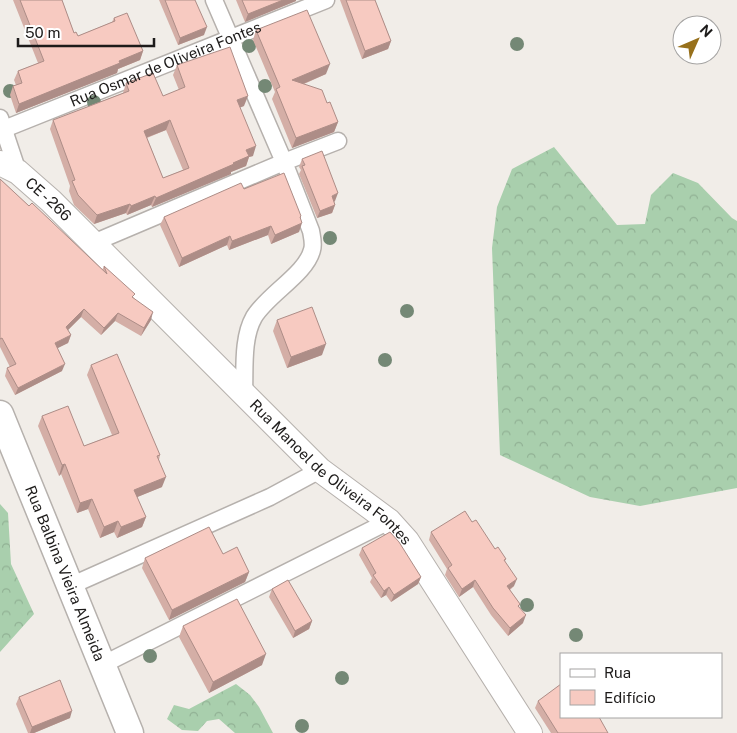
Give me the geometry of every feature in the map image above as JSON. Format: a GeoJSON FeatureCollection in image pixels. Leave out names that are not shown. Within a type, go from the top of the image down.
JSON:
{"type":"FeatureCollection","features":[{"type":"Feature","properties":{"kind":"main road","name":"Rua Balbina Vieira Almeida"},"geometry":{"type":"LineString","coordinates":[[0,414],[130,733]]}},
{"type":"Feature","properties":{"kind":"street"},"geometry":{"type":"LineString","coordinates":[[214,0],[284,162],[311,231],[313,242],[312,251],[302,268],[267,300],[254,317],[246,341],[244,393]]}},
{"type":"Feature","properties":{"kind":"street","name":"Rua Osmar de Oliveira Fontes"},"geometry":{"type":"LineString","coordinates":[[2,123],[230,39],[326,0]]}},
{"type":"Feature","properties":{"kind":"street"},"geometry":{"type":"LineString","coordinates":[[2,123],[9,168]]}},
{"type":"Feature","properties":{"kind":"street"},"geometry":{"type":"LineString","coordinates":[[93,243],[338,141]]}},
{"type":"Feature","properties":{"kind":"street","name":"CE - 266"},"geometry":{"type":"LineString","coordinates":[[9,168],[51,201],[93,243]]}},
{"type":"Feature","properties":{"kind":"street","name":"Rua Manoel de Oliveira Fontes"},"geometry":{"type":"LineString","coordinates":[[93,243],[320,470],[389,521],[407,541],[530,733]]}},
{"type":"Feature","properties":{"kind":"street"},"geometry":{"type":"LineString","coordinates":[[70,586],[270,497],[320,470]]}},
{"type":"Feature","properties":{"kind":"street"},"geometry":{"type":"LineString","coordinates":[[102,665],[389,521]]}},
{"type":"Feature","properties":{"kind":"green space"},"geometry":{"type":"Polygon","coordinates":[[[554,147],[617,225],[645,224],[651,195],[673,173],[698,183],[737,221],[737,488],[640,506],[590,497],[500,455],[492,248],[497,207],[512,169],[554,147]]]}},
{"type":"Feature","properties":{"kind":"green space"},"geometry":{"type":"Polygon","coordinates":[[[0,504],[8,513],[11,564],[34,614],[0,652],[0,504]]]}},
{"type":"Feature","properties":{"kind":"green space"},"geometry":{"type":"Polygon","coordinates":[[[236,684],[250,695],[273,733],[235,733],[219,719],[207,721],[198,731],[182,730],[167,719],[174,705],[189,709],[236,684]]]}},
{"type":"Feature","properties":{"kind":"building"},"geometry":{"type":"Polygon","coordinates":[[[20,0],[62,0],[74,33],[76,32],[78,36],[115,21],[114,18],[127,13],[143,51],[119,61],[120,63],[19,104],[13,86],[22,83],[18,71],[44,61],[20,0]]]}},
{"type":"Feature","properties":{"kind":"building"},"geometry":{"type":"Polygon","coordinates":[[[165,0],[195,0],[207,27],[180,38],[165,0]]]}},
{"type":"Feature","properties":{"kind":"building"},"geometry":{"type":"Polygon","coordinates":[[[242,0],[283,0],[248,14],[242,0]]]}},
{"type":"Feature","properties":{"kind":"building"},"geometry":{"type":"Polygon","coordinates":[[[346,0],[375,0],[391,41],[365,51],[346,0]]]}},
{"type":"Feature","properties":{"kind":"building"},"geometry":{"type":"Polygon","coordinates":[[[307,10],[330,64],[292,80],[322,90],[327,103],[330,102],[338,122],[296,138],[276,89],[280,87],[256,30],[307,10]]]}},
{"type":"Feature","properties":{"kind":"building"},"geometry":{"type":"Polygon","coordinates":[[[230,47],[248,96],[237,100],[256,146],[246,150],[249,156],[234,164],[156,198],[155,196],[131,206],[130,204],[97,215],[78,195],[72,181],[75,180],[53,120],[129,91],[126,83],[153,73],[163,96],[185,87],[177,65],[230,47]],[[170,120],[144,131],[163,178],[189,168],[170,120]]]}},
{"type":"Feature","properties":{"kind":"building"},"geometry":{"type":"Polygon","coordinates":[[[322,151],[338,193],[332,196],[335,205],[320,211],[302,166],[305,165],[302,159],[322,151]]]}},
{"type":"Feature","properties":{"kind":"building"},"geometry":{"type":"Polygon","coordinates":[[[284,173],[302,223],[275,235],[271,226],[232,241],[230,236],[182,258],[164,217],[241,183],[244,189],[284,173]]]}},
{"type":"Feature","properties":{"kind":"building"},"geometry":{"type":"Polygon","coordinates":[[[0,179],[29,206],[32,203],[107,274],[104,266],[135,294],[132,297],[153,312],[144,328],[118,313],[104,328],[84,309],[66,327],[71,335],[55,343],[65,364],[18,388],[7,368],[16,364],[2,338],[0,339],[0,179]]]}},
{"type":"Feature","properties":{"kind":"building"},"geometry":{"type":"Polygon","coordinates":[[[312,307],[326,344],[291,357],[277,320],[312,307]]]}},
{"type":"Feature","properties":{"kind":"building"},"geometry":{"type":"Polygon","coordinates":[[[117,354],[160,455],[157,456],[166,477],[134,490],[146,517],[121,527],[118,521],[104,527],[92,499],[80,503],[65,464],[62,465],[42,416],[68,406],[84,446],[119,433],[91,365],[117,354]]]}},
{"type":"Feature","properties":{"kind":"building"},"geometry":{"type":"Polygon","coordinates":[[[465,511],[472,522],[476,520],[495,549],[498,547],[517,579],[507,586],[520,604],[518,606],[526,615],[510,628],[493,608],[475,580],[462,589],[448,568],[452,565],[431,532],[465,511]]]}},
{"type":"Feature","properties":{"kind":"building"},"geometry":{"type":"Polygon","coordinates":[[[209,527],[223,554],[237,547],[249,572],[172,610],[145,558],[209,527]]]}},
{"type":"Feature","properties":{"kind":"building"},"geometry":{"type":"Polygon","coordinates":[[[390,532],[399,542],[421,577],[394,595],[389,587],[384,591],[373,575],[376,573],[362,548],[390,532]]]}},
{"type":"Feature","properties":{"kind":"building"},"geometry":{"type":"Polygon","coordinates":[[[288,580],[312,621],[295,631],[272,589],[288,580]]]}},
{"type":"Feature","properties":{"kind":"building"},"geometry":{"type":"Polygon","coordinates":[[[237,599],[266,654],[213,682],[183,626],[237,599]]]}},
{"type":"Feature","properties":{"kind":"building"},"geometry":{"type":"Polygon","coordinates":[[[60,680],[72,711],[32,727],[19,697],[60,680]]]}},
{"type":"Feature","properties":{"kind":"building"},"geometry":{"type":"Polygon","coordinates":[[[560,685],[560,718],[600,718],[608,733],[558,733],[538,701],[560,685]]]}}]}
